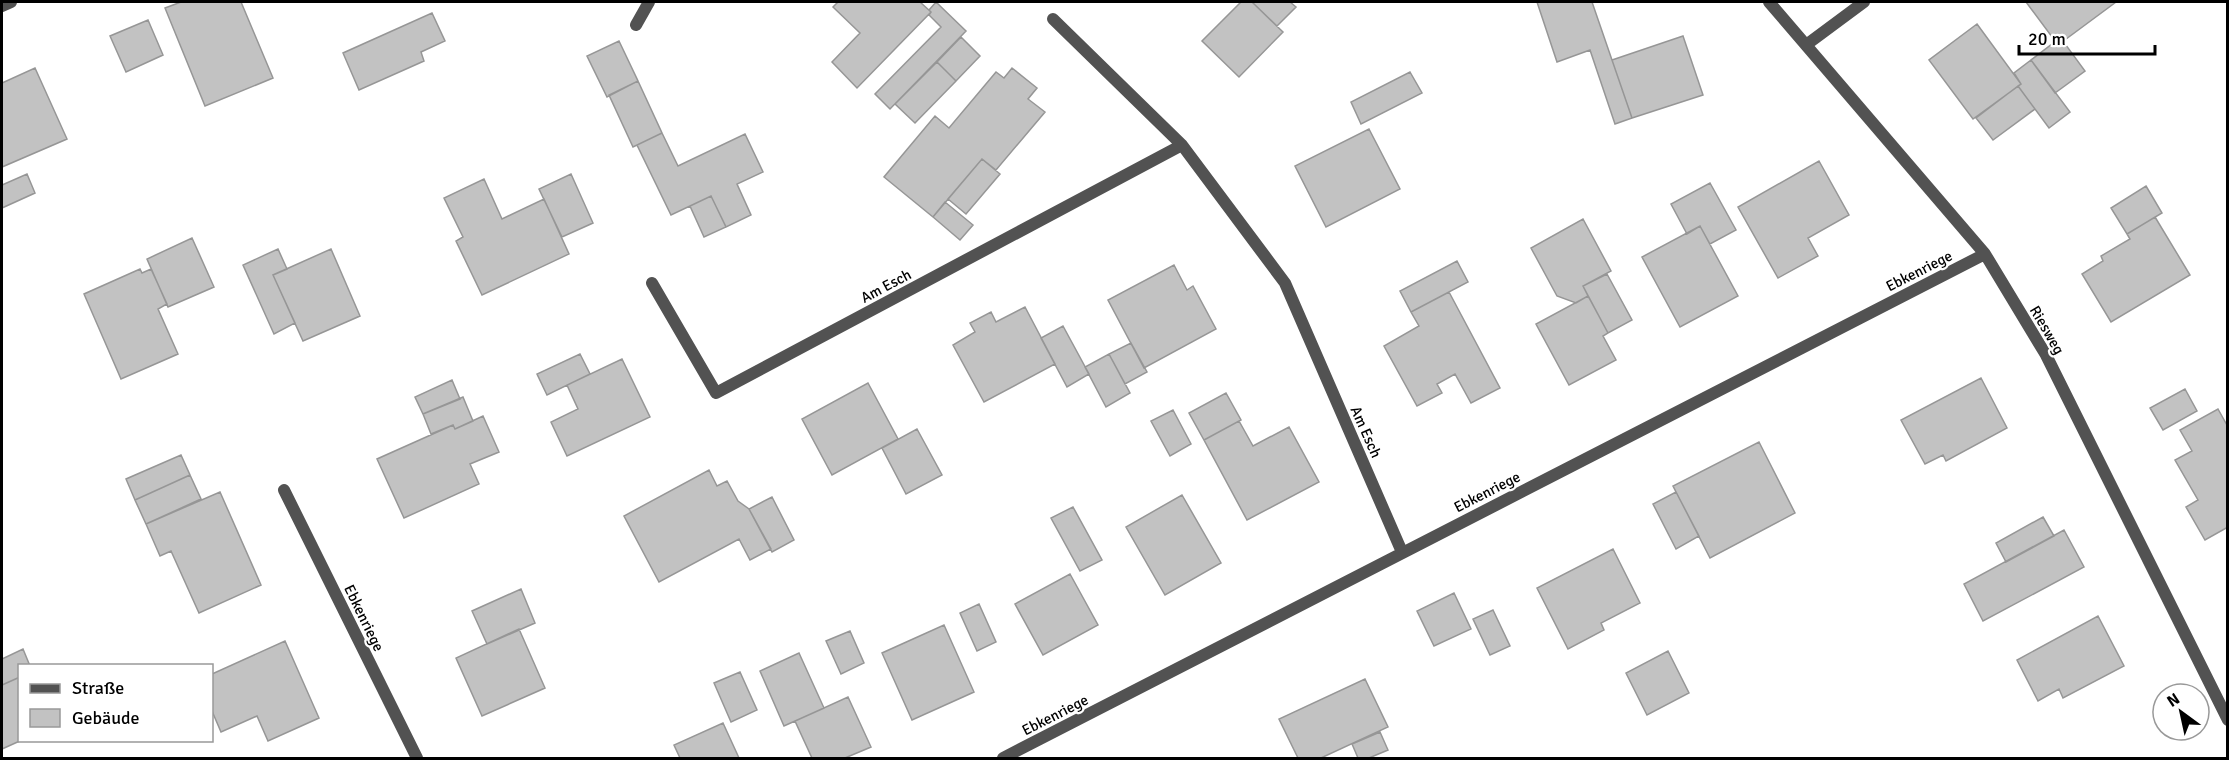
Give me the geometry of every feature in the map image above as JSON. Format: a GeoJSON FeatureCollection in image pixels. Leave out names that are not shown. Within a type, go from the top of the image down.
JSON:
{"type":"FeatureCollection","features":[{"type":"Feature","properties":{"kind":"street"},"geometry":{"type":"LineString","coordinates":[[2,6],[11,2]]}},
{"type":"Feature","properties":{"kind":"street"},"geometry":{"type":"LineString","coordinates":[[636,25],[649,2]]}},
{"type":"Feature","properties":{"kind":"street","name":"Riesweg"},"geometry":{"type":"LineString","coordinates":[[1769,2],[1985,254],[2046,355],[2228,720]]}},
{"type":"Feature","properties":{"kind":"street"},"geometry":{"type":"LineString","coordinates":[[1806,45],[1864,2]]}},
{"type":"Feature","properties":{"kind":"street","name":"Am Esch"},"geometry":{"type":"LineString","coordinates":[[1053,19],[1182,146],[1285,283],[1402,552]]}},
{"type":"Feature","properties":{"kind":"street","name":"Am Esch"},"geometry":{"type":"LineString","coordinates":[[652,283],[716,393],[1182,146]]}},
{"type":"Feature","properties":{"kind":"street","name":"Ebkenriege"},"geometry":{"type":"LineString","coordinates":[[1003,759],[1985,254]]}},
{"type":"Feature","properties":{"kind":"street","name":"Ebkenriege"},"geometry":{"type":"LineString","coordinates":[[284,490],[417,759]]}},
{"type":"Feature","properties":{"kind":"building"},"geometry":{"type":"Polygon","coordinates":[[[181,2],[241,2],[273,78],[205,106],[165,8],[181,2]]]}},
{"type":"Feature","properties":{"kind":"building"},"geometry":{"type":"Polygon","coordinates":[[[838,2],[920,2],[931,12],[857,88],[832,62],[860,33],[833,7],[838,2]]]}},
{"type":"Feature","properties":{"kind":"building"},"geometry":{"type":"Polygon","coordinates":[[[936,2],[966,31],[890,109],[875,94],[941,27],[929,15],[931,12],[929,10],[936,2]]]}},
{"type":"Feature","properties":{"kind":"building"},"geometry":{"type":"Polygon","coordinates":[[[1241,2],[1252,2],[1283,32],[1239,77],[1202,41],[1241,2]]]}},
{"type":"Feature","properties":{"kind":"building"},"geometry":{"type":"Polygon","coordinates":[[[1252,2],[1290,2],[1296,7],[1277,26],[1252,2]]]}},
{"type":"Feature","properties":{"kind":"building"},"geometry":{"type":"Polygon","coordinates":[[[1537,2],[1592,2],[1632,118],[1615,124],[1590,50],[1557,62],[1537,2]]]}},
{"type":"Feature","properties":{"kind":"building"},"geometry":{"type":"Polygon","coordinates":[[[2026,2],[2116,2],[2058,45],[2026,2]]]}},
{"type":"Feature","properties":{"kind":"building"},"geometry":{"type":"Polygon","coordinates":[[[432,13],[445,41],[421,52],[424,61],[359,90],[343,53],[432,13]]]}},
{"type":"Feature","properties":{"kind":"building"},"geometry":{"type":"Polygon","coordinates":[[[148,20],[163,55],[126,72],[110,36],[148,20]]]}},
{"type":"Feature","properties":{"kind":"building"},"geometry":{"type":"Polygon","coordinates":[[[1977,24],[2021,84],[1973,119],[1929,60],[1977,24]]]}},
{"type":"Feature","properties":{"kind":"building"},"geometry":{"type":"Polygon","coordinates":[[[1683,36],[1703,95],[1632,118],[1612,60],[1683,36]]]}},
{"type":"Feature","properties":{"kind":"building"},"geometry":{"type":"Polygon","coordinates":[[[961,37],[980,56],[956,81],[937,62],[961,37]]]}},
{"type":"Feature","properties":{"kind":"building"},"geometry":{"type":"Polygon","coordinates":[[[619,41],[638,81],[607,97],[587,56],[619,41]]]}},
{"type":"Feature","properties":{"kind":"building"},"geometry":{"type":"Polygon","coordinates":[[[2056,41],[2058,45],[2063,41],[2085,71],[2055,93],[2031,60],[2056,41]]]}},
{"type":"Feature","properties":{"kind":"building"},"geometry":{"type":"Polygon","coordinates":[[[2031,60],[2070,112],[2049,128],[2018,86],[2021,84],[2014,73],[2031,60]]]}},
{"type":"Feature","properties":{"kind":"building"},"geometry":{"type":"Polygon","coordinates":[[[937,62],[956,81],[915,123],[895,104],[937,62]]]}},
{"type":"Feature","properties":{"kind":"building"},"geometry":{"type":"Polygon","coordinates":[[[35,68],[67,139],[2,167],[2,83],[35,68]]]}},
{"type":"Feature","properties":{"kind":"building"},"geometry":{"type":"Polygon","coordinates":[[[1012,68],[1037,88],[1028,99],[1045,112],[996,170],[982,159],[933,217],[884,177],[935,116],[949,128],[996,72],[1004,78],[1012,68]]]}},
{"type":"Feature","properties":{"kind":"building"},"geometry":{"type":"Polygon","coordinates":[[[1410,72],[1422,93],[1361,124],[1351,102],[1410,72]]]}},
{"type":"Feature","properties":{"kind":"building"},"geometry":{"type":"Polygon","coordinates":[[[638,81],[662,133],[633,147],[609,95],[638,81]]]}},
{"type":"Feature","properties":{"kind":"building"},"geometry":{"type":"Polygon","coordinates":[[[2018,86],[2035,109],[1993,140],[1976,118],[2018,86]]]}},
{"type":"Feature","properties":{"kind":"building"},"geometry":{"type":"Polygon","coordinates":[[[1369,129],[1400,189],[1326,227],[1295,166],[1369,129]]]}},
{"type":"Feature","properties":{"kind":"building"},"geometry":{"type":"Polygon","coordinates":[[[662,133],[678,166],[745,134],[763,172],[737,184],[751,215],[726,227],[711,196],[671,215],[637,145],[662,133]]]}},
{"type":"Feature","properties":{"kind":"building"},"geometry":{"type":"Polygon","coordinates":[[[982,159],[1000,174],[966,214],[948,199],[982,159]]]}},
{"type":"Feature","properties":{"kind":"building"},"geometry":{"type":"Polygon","coordinates":[[[1819,161],[1849,215],[1808,238],[1818,256],[1778,278],[1738,207],[1819,161]]]}},
{"type":"Feature","properties":{"kind":"building"},"geometry":{"type":"Polygon","coordinates":[[[27,174],[35,193],[2,208],[2,185],[27,174]]]}},
{"type":"Feature","properties":{"kind":"building"},"geometry":{"type":"Polygon","coordinates":[[[571,174],[593,223],[562,237],[539,189],[571,174]]]}},
{"type":"Feature","properties":{"kind":"building"},"geometry":{"type":"Polygon","coordinates":[[[484,179],[502,219],[544,199],[569,254],[482,295],[456,241],[463,237],[444,198],[484,179]]]}},
{"type":"Feature","properties":{"kind":"building"},"geometry":{"type":"Polygon","coordinates":[[[1710,183],[1736,230],[1710,244],[1700,226],[1687,234],[1671,204],[1710,183]]]}},
{"type":"Feature","properties":{"kind":"building"},"geometry":{"type":"Polygon","coordinates":[[[2146,186],[2162,213],[2127,234],[2111,208],[2146,186]]]}},
{"type":"Feature","properties":{"kind":"building"},"geometry":{"type":"Polygon","coordinates":[[[711,196],[726,227],[704,237],[690,206],[711,196]]]}},
{"type":"Feature","properties":{"kind":"building"},"geometry":{"type":"Polygon","coordinates":[[[945,202],[973,225],[960,240],[933,217],[945,202]]]}},
{"type":"Feature","properties":{"kind":"building"},"geometry":{"type":"Polygon","coordinates":[[[2155,217],[2190,275],[2111,322],[2082,274],[2103,261],[2101,256],[2130,239],[2127,234],[2155,217]]]}},
{"type":"Feature","properties":{"kind":"building"},"geometry":{"type":"Polygon","coordinates":[[[1583,219],[1611,271],[1583,286],[1588,296],[1576,303],[1557,296],[1531,248],[1583,219]]]}},
{"type":"Feature","properties":{"kind":"building"},"geometry":{"type":"Polygon","coordinates":[[[1700,226],[1738,296],[1680,327],[1642,257],[1700,226]]]}},
{"type":"Feature","properties":{"kind":"building"},"geometry":{"type":"Polygon","coordinates":[[[192,238],[214,287],[168,307],[147,259],[192,238]]]}},
{"type":"Feature","properties":{"kind":"building"},"geometry":{"type":"Polygon","coordinates":[[[278,249],[287,269],[273,275],[295,323],[274,334],[243,265],[278,249]]]}},
{"type":"Feature","properties":{"kind":"building"},"geometry":{"type":"Polygon","coordinates":[[[331,249],[360,316],[303,341],[273,275],[331,249]]]}},
{"type":"Feature","properties":{"kind":"building"},"geometry":{"type":"Polygon","coordinates":[[[1457,261],[1468,282],[1411,312],[1400,291],[1457,261]]]}},
{"type":"Feature","properties":{"kind":"building"},"geometry":{"type":"Polygon","coordinates":[[[1174,265],[1187,290],[1193,286],[1216,329],[1144,368],[1108,300],[1174,265]]]}},
{"type":"Feature","properties":{"kind":"building"},"geometry":{"type":"Polygon","coordinates":[[[140,269],[142,273],[151,269],[167,304],[158,309],[178,354],[121,379],[84,294],[140,269]]]}},
{"type":"Feature","properties":{"kind":"building"},"geometry":{"type":"Polygon","coordinates":[[[1607,274],[1632,320],[1608,333],[1583,286],[1607,274]]]}},
{"type":"Feature","properties":{"kind":"building"},"geometry":{"type":"Polygon","coordinates":[[[1449,292],[1500,388],[1471,403],[1455,374],[1437,384],[1442,393],[1417,406],[1384,346],[1419,326],[1411,312],[1449,292]]]}},
{"type":"Feature","properties":{"kind":"building"},"geometry":{"type":"Polygon","coordinates":[[[1588,296],[1608,333],[1603,336],[1616,360],[1569,385],[1536,324],[1588,296]]]}},
{"type":"Feature","properties":{"kind":"building"},"geometry":{"type":"Polygon","coordinates":[[[1025,307],[1055,364],[984,402],[953,345],[975,332],[970,323],[991,312],[996,322],[1025,307]]]}},
{"type":"Feature","properties":{"kind":"building"},"geometry":{"type":"Polygon","coordinates":[[[1063,326],[1089,374],[1067,387],[1041,338],[1063,326]]]}},
{"type":"Feature","properties":{"kind":"building"},"geometry":{"type":"Polygon","coordinates":[[[1131,343],[1147,372],[1125,384],[1109,354],[1131,343]]]}},
{"type":"Feature","properties":{"kind":"building"},"geometry":{"type":"Polygon","coordinates":[[[580,354],[590,374],[547,395],[537,374],[580,354]]]}},
{"type":"Feature","properties":{"kind":"building"},"geometry":{"type":"Polygon","coordinates":[[[1109,354],[1130,393],[1106,407],[1085,367],[1109,354]]]}},
{"type":"Feature","properties":{"kind":"building"},"geometry":{"type":"Polygon","coordinates":[[[622,359],[650,417],[567,456],[551,422],[578,409],[567,385],[622,359]]]}},
{"type":"Feature","properties":{"kind":"building"},"geometry":{"type":"Polygon","coordinates":[[[1981,378],[2007,428],[1946,461],[1943,455],[1925,464],[1901,420],[1981,378]]]}},
{"type":"Feature","properties":{"kind":"building"},"geometry":{"type":"Polygon","coordinates":[[[452,380],[460,399],[423,414],[415,397],[452,380]]]}},
{"type":"Feature","properties":{"kind":"building"},"geometry":{"type":"Polygon","coordinates":[[[868,383],[898,439],[832,475],[802,419],[868,383]]]}},
{"type":"Feature","properties":{"kind":"building"},"geometry":{"type":"Polygon","coordinates":[[[2185,389],[2197,411],[2163,430],[2150,408],[2185,389]]]}},
{"type":"Feature","properties":{"kind":"building"},"geometry":{"type":"Polygon","coordinates":[[[1226,393],[1241,420],[1204,440],[1189,413],[1226,393]]]}},
{"type":"Feature","properties":{"kind":"building"},"geometry":{"type":"Polygon","coordinates":[[[463,397],[473,421],[455,429],[453,425],[431,434],[423,414],[463,397]]]}},
{"type":"Feature","properties":{"kind":"building"},"geometry":{"type":"Polygon","coordinates":[[[2218,409],[2228,427],[2228,527],[2205,540],[2186,507],[2198,500],[2175,460],[2192,451],[2180,430],[2218,409]]]}},
{"type":"Feature","properties":{"kind":"building"},"geometry":{"type":"Polygon","coordinates":[[[1173,410],[1191,444],[1170,456],[1151,421],[1173,410]]]}},
{"type":"Feature","properties":{"kind":"building"},"geometry":{"type":"Polygon","coordinates":[[[483,416],[499,452],[470,464],[479,484],[404,518],[377,459],[453,425],[455,429],[483,416]]]}},
{"type":"Feature","properties":{"kind":"building"},"geometry":{"type":"Polygon","coordinates":[[[1239,421],[1253,446],[1289,427],[1319,482],[1247,520],[1204,440],[1239,421]]]}},
{"type":"Feature","properties":{"kind":"building"},"geometry":{"type":"Polygon","coordinates":[[[917,429],[942,475],[906,494],[882,448],[917,429]]]}},
{"type":"Feature","properties":{"kind":"building"},"geometry":{"type":"Polygon","coordinates":[[[1759,442],[1795,513],[1710,558],[1673,486],[1759,442]]]}},
{"type":"Feature","properties":{"kind":"building"},"geometry":{"type":"Polygon","coordinates":[[[181,455],[190,475],[135,500],[126,479],[181,455]]]}},
{"type":"Feature","properties":{"kind":"building"},"geometry":{"type":"Polygon","coordinates":[[[709,470],[717,486],[727,481],[738,501],[749,509],[771,549],[750,560],[739,539],[659,582],[624,516],[709,470]]]}},
{"type":"Feature","properties":{"kind":"building"},"geometry":{"type":"Polygon","coordinates":[[[190,475],[201,499],[146,524],[135,500],[190,475]]]}},
{"type":"Feature","properties":{"kind":"building"},"geometry":{"type":"Polygon","coordinates":[[[220,492],[261,585],[199,613],[171,551],[160,556],[146,524],[220,492]]]}},
{"type":"Feature","properties":{"kind":"building"},"geometry":{"type":"Polygon","coordinates":[[[1676,492],[1699,536],[1676,549],[1653,504],[1676,492]]]}},
{"type":"Feature","properties":{"kind":"building"},"geometry":{"type":"Polygon","coordinates":[[[1182,495],[1221,563],[1165,595],[1126,527],[1182,495]]]}},
{"type":"Feature","properties":{"kind":"building"},"geometry":{"type":"Polygon","coordinates":[[[772,497],[794,540],[772,552],[749,509],[772,497]]]}},
{"type":"Feature","properties":{"kind":"building"},"geometry":{"type":"Polygon","coordinates":[[[1073,507],[1102,560],[1080,571],[1051,518],[1073,507]]]}},
{"type":"Feature","properties":{"kind":"building"},"geometry":{"type":"Polygon","coordinates":[[[2043,517],[2054,536],[2006,562],[1996,543],[2043,517]]]}},
{"type":"Feature","properties":{"kind":"building"},"geometry":{"type":"Polygon","coordinates":[[[2064,530],[2084,567],[1983,621],[1964,584],[2064,530]]]}},
{"type":"Feature","properties":{"kind":"building"},"geometry":{"type":"Polygon","coordinates":[[[1613,549],[1640,603],[1601,623],[1604,630],[1568,649],[1537,588],[1613,549]]]}},
{"type":"Feature","properties":{"kind":"building"},"geometry":{"type":"Polygon","coordinates":[[[1070,574],[1098,625],[1043,655],[1015,604],[1070,574]]]}},
{"type":"Feature","properties":{"kind":"building"},"geometry":{"type":"Polygon","coordinates":[[[521,589],[535,623],[487,644],[472,611],[521,589]]]}},
{"type":"Feature","properties":{"kind":"building"},"geometry":{"type":"Polygon","coordinates":[[[1454,593],[1471,629],[1434,646],[1417,611],[1454,593]]]}},
{"type":"Feature","properties":{"kind":"building"},"geometry":{"type":"Polygon","coordinates":[[[979,604],[996,642],[977,651],[960,613],[979,604]]]}},
{"type":"Feature","properties":{"kind":"building"},"geometry":{"type":"Polygon","coordinates":[[[1493,610],[1510,646],[1490,655],[1473,619],[1493,610]]]}},
{"type":"Feature","properties":{"kind":"building"},"geometry":{"type":"Polygon","coordinates":[[[2098,616],[2124,666],[2063,698],[2059,689],[2038,701],[2017,660],[2098,616]]]}},
{"type":"Feature","properties":{"kind":"building"},"geometry":{"type":"Polygon","coordinates":[[[944,625],[974,692],[912,720],[882,653],[944,625]]]}},
{"type":"Feature","properties":{"kind":"building"},"geometry":{"type":"Polygon","coordinates":[[[519,629],[545,688],[482,716],[456,658],[519,629]]]}},
{"type":"Feature","properties":{"kind":"building"},"geometry":{"type":"Polygon","coordinates":[[[850,631],[864,663],[841,674],[826,641],[850,631]]]}},
{"type":"Feature","properties":{"kind":"building"},"geometry":{"type":"Polygon","coordinates":[[[285,641],[319,718],[268,741],[257,716],[221,732],[213,713],[213,674],[285,641]]]}},
{"type":"Feature","properties":{"kind":"building"},"geometry":{"type":"Polygon","coordinates":[[[23,649],[29,664],[18,664],[18,678],[2,685],[2,659],[23,649]]]}},
{"type":"Feature","properties":{"kind":"building"},"geometry":{"type":"Polygon","coordinates":[[[1668,651],[1689,693],[1647,715],[1626,673],[1668,651]]]}},
{"type":"Feature","properties":{"kind":"building"},"geometry":{"type":"Polygon","coordinates":[[[799,653],[824,708],[784,726],[760,671],[799,653]]]}},
{"type":"Feature","properties":{"kind":"building"},"geometry":{"type":"Polygon","coordinates":[[[740,672],[757,710],[731,722],[714,683],[740,672]]]}},
{"type":"Feature","properties":{"kind":"building"},"geometry":{"type":"Polygon","coordinates":[[[18,678],[18,742],[2,749],[2,685],[18,678]]]}},
{"type":"Feature","properties":{"kind":"building"},"geometry":{"type":"Polygon","coordinates":[[[1365,679],[1388,727],[1321,758],[1298,758],[1279,719],[1365,679]]]}},
{"type":"Feature","properties":{"kind":"building"},"geometry":{"type":"Polygon","coordinates":[[[848,697],[871,747],[845,758],[812,758],[795,721],[848,697]]]}},
{"type":"Feature","properties":{"kind":"building"},"geometry":{"type":"Polygon","coordinates":[[[723,723],[739,758],[680,758],[674,745],[723,723]]]}},
{"type":"Feature","properties":{"kind":"building"},"geometry":{"type":"Polygon","coordinates":[[[1380,732],[1388,750],[1369,758],[1358,758],[1352,744],[1380,732]]]}}]}
